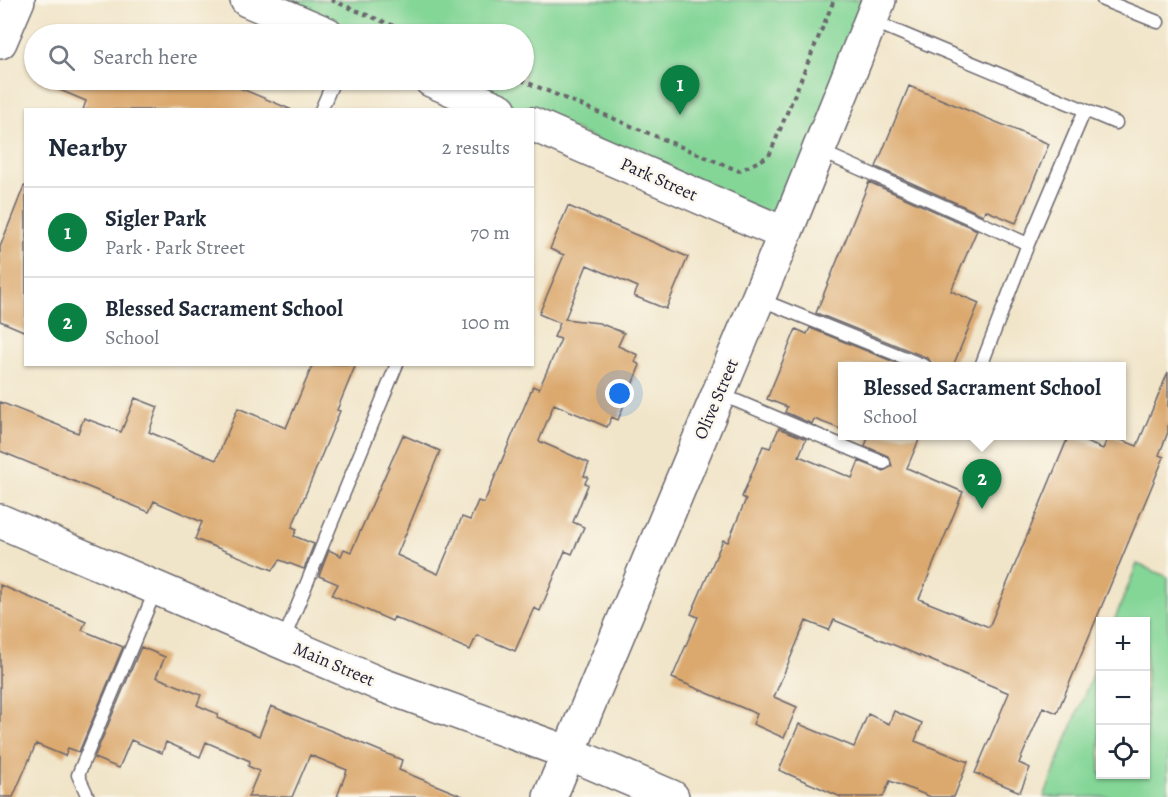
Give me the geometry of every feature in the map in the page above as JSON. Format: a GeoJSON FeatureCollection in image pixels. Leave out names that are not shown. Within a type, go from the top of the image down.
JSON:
{"type":"FeatureCollection","features":[{"type":"Feature","properties":{"kind":"street"},"geometry":{"type":"LineString","coordinates":[[0,42],[18,0]]}},
{"type":"Feature","properties":{"kind":"street"},"geometry":{"type":"LineString","coordinates":[[247,0],[303,24]]}},
{"type":"Feature","properties":{"kind":"street","name":"Olive Street"},"geometry":{"type":"LineString","coordinates":[[550,797],[719,394],[875,10]]}},
{"type":"Feature","properties":{"kind":"street"},"geometry":{"type":"LineString","coordinates":[[454,90],[495,108]]}},
{"type":"Feature","properties":{"kind":"street","name":"Park Street"},"geometry":{"type":"LineString","coordinates":[[534,125],[785,234]]}},
{"type":"Feature","properties":{"kind":"street","name":"Main Street"},"geometry":{"type":"LineString","coordinates":[[0,521],[382,685],[569,753],[672,797]]}},
{"type":"Feature","properties":{"kind":"lane"},"geometry":{"type":"LineString","coordinates":[[1103,0],[1158,22]]}},
{"type":"Feature","properties":{"kind":"lane"},"geometry":{"type":"LineString","coordinates":[[875,10],[1116,123]]}},
{"type":"Feature","properties":{"kind":"lane"},"geometry":{"type":"LineString","coordinates":[[322,108],[329,90]]}},
{"type":"Feature","properties":{"kind":"lane"},"geometry":{"type":"LineString","coordinates":[[983,362],[1028,244],[1085,110]]}},
{"type":"Feature","properties":{"kind":"lane"},"geometry":{"type":"LineString","coordinates":[[819,151],[1028,244]]}},
{"type":"Feature","properties":{"kind":"lane"},"geometry":{"type":"LineString","coordinates":[[758,298],[915,362]]}},
{"type":"Feature","properties":{"kind":"lane"},"geometry":{"type":"LineString","coordinates":[[283,642],[396,366]]}},
{"type":"Feature","properties":{"kind":"lane"},"geometry":{"type":"LineString","coordinates":[[719,394],[884,463]]}},
{"type":"Feature","properties":{"kind":"lane"},"geometry":{"type":"LineString","coordinates":[[88,797],[78,775],[156,588]]}},
{"type":"Feature","properties":{"kind":"path"},"geometry":{"type":"LineString","coordinates":[[331,0],[389,24]]}},
{"type":"Feature","properties":{"kind":"path"},"geometry":{"type":"LineString","coordinates":[[534,86],[739,171],[769,156],[834,0]]}},
{"type":"Feature","properties":{"kind":"green space"},"geometry":{"type":"Polygon","coordinates":[[[245,0],[873,0],[783,226],[534,111],[534,108],[503,108],[458,90],[534,90],[534,24],[303,24],[245,0]]]}},
{"type":"Feature","properties":{"kind":"green space"},"geometry":{"type":"Polygon","coordinates":[[[1137,564],[1168,577],[1168,797],[1044,797],[1096,665],[1096,779],[1150,779],[1150,617],[1116,617],[1137,564]]]}},
{"type":"Feature","properties":{"kind":"building"},"geometry":{"type":"Polygon","coordinates":[[[909,86],[1049,144],[1016,223],[985,210],[983,215],[876,167],[909,86]]]}},
{"type":"Feature","properties":{"kind":"building"},"geometry":{"type":"Polygon","coordinates":[[[60,90],[245,90],[287,108],[84,108],[86,101],[60,90]]]}},
{"type":"Feature","properties":{"kind":"building"},"geometry":{"type":"Polygon","coordinates":[[[869,182],[977,230],[951,291],[979,303],[955,362],[930,362],[928,358],[816,313],[869,182]]]}},
{"type":"Feature","properties":{"kind":"building"},"geometry":{"type":"Polygon","coordinates":[[[24,186],[24,331],[0,321],[0,247],[24,186]]]}},
{"type":"Feature","properties":{"kind":"building"},"geometry":{"type":"Polygon","coordinates":[[[568,206],[688,257],[666,309],[634,296],[638,287],[587,265],[565,319],[599,323],[624,333],[618,346],[638,355],[635,362],[640,365],[618,420],[612,417],[607,427],[554,404],[539,441],[589,463],[584,476],[588,477],[585,483],[588,485],[573,522],[584,527],[572,554],[565,551],[540,611],[534,608],[515,651],[477,635],[470,650],[394,617],[392,621],[332,595],[338,584],[319,576],[329,550],[341,556],[344,549],[351,552],[403,435],[440,451],[397,555],[438,574],[462,517],[470,520],[478,501],[484,503],[533,386],[539,389],[561,339],[554,337],[560,323],[539,314],[564,255],[550,249],[568,206]]]}},
{"type":"Feature","properties":{"kind":"building"},"geometry":{"type":"Polygon","coordinates":[[[810,328],[894,362],[838,362],[838,428],[814,419],[812,424],[785,412],[787,407],[767,399],[796,329],[807,334],[810,328]]]}},
{"type":"Feature","properties":{"kind":"building"},"geometry":{"type":"Polygon","coordinates":[[[312,366],[355,366],[337,410],[340,411],[292,527],[297,529],[294,536],[314,544],[304,569],[280,560],[273,570],[195,539],[202,522],[154,501],[149,512],[0,451],[0,402],[78,433],[84,418],[121,432],[135,398],[158,407],[149,432],[216,460],[238,408],[286,428],[312,366]]]}},
{"type":"Feature","properties":{"kind":"building"},"geometry":{"type":"Polygon","coordinates":[[[1168,372],[1168,432],[1159,455],[1164,457],[1057,713],[1043,707],[1019,763],[1030,768],[1020,792],[975,773],[1009,693],[834,620],[829,630],[806,621],[774,697],[797,707],[784,738],[753,724],[757,714],[672,678],[698,617],[691,614],[723,540],[728,542],[746,499],[742,497],[763,446],[770,448],[779,428],[806,439],[799,456],[852,478],[859,461],[884,471],[892,466],[888,456],[865,446],[867,440],[919,440],[907,468],[963,492],[919,599],[989,627],[1067,440],[1081,440],[1103,449],[1107,440],[1122,440],[1137,446],[1168,372]]]}},
{"type":"Feature","properties":{"kind":"building"},"geometry":{"type":"Polygon","coordinates":[[[0,585],[86,621],[82,630],[123,647],[79,752],[68,748],[65,756],[36,744],[13,797],[0,797],[0,585]]]}},
{"type":"Feature","properties":{"kind":"building"},"geometry":{"type":"Polygon","coordinates":[[[141,647],[165,657],[156,677],[201,695],[197,705],[218,714],[217,718],[259,736],[271,706],[402,760],[399,770],[465,797],[337,797],[347,770],[310,755],[292,797],[248,797],[259,771],[248,766],[250,761],[206,742],[200,757],[166,742],[162,753],[131,740],[119,768],[94,758],[141,647]]]}},
{"type":"Feature","properties":{"kind":"building"},"geometry":{"type":"Polygon","coordinates":[[[894,711],[922,723],[915,741],[968,762],[954,797],[931,797],[890,781],[883,797],[841,797],[779,770],[799,724],[854,747],[868,714],[889,724],[894,711]]]}},
{"type":"Feature","properties":{"kind":"place","name":"Sigler Park"},"geometry":{"type":"Point","coordinates":[680,115]}},
{"type":"Feature","properties":{"kind":"place","name":"Blessed Sacrament School"},"geometry":{"type":"Point","coordinates":[982,509]}}]}
